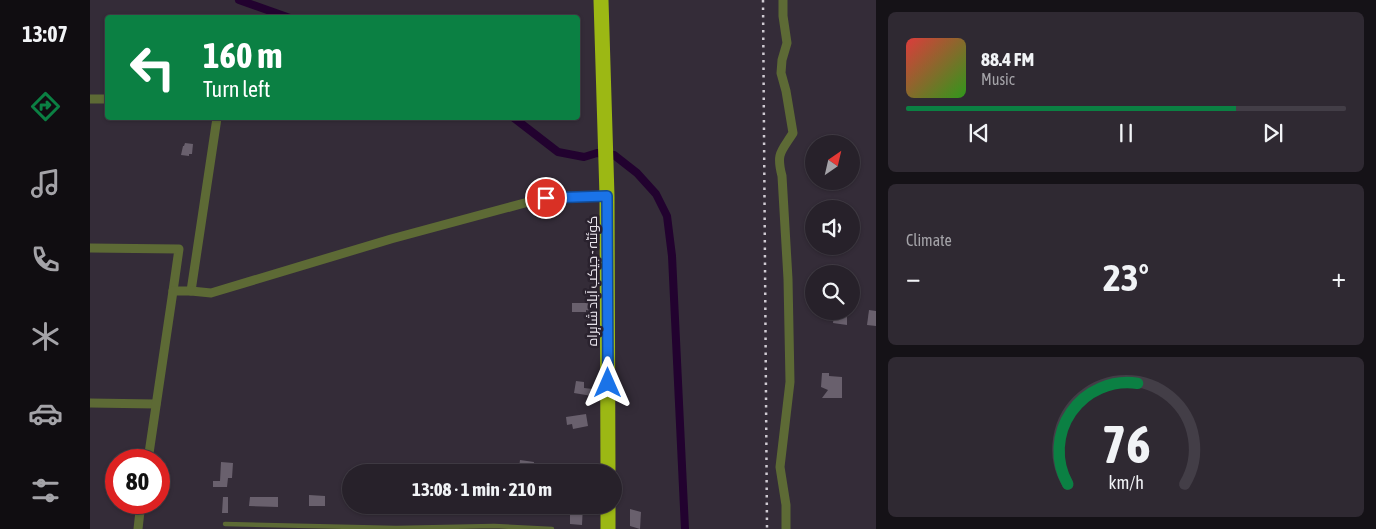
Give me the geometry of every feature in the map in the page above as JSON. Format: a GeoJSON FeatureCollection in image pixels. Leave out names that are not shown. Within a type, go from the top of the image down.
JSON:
{"type":"FeatureCollection","features":[{"type":"Feature","properties":{"kind":"highway","name":"کوئٹہ - جیکب آباد شاہراہ"},"geometry":{"type":"LineString","coordinates":[[602,0],[607,196],[608,464]]}},
{"type":"Feature","properties":{"kind":"highway"},"geometry":{"type":"LineString","coordinates":[[608,514],[608,529]]}},
{"type":"Feature","properties":{"kind":"street"},"geometry":{"type":"LineString","coordinates":[[783,0],[782,16],[787,43],[781,72],[793,133],[781,150],[778,162],[782,176],[788,279],[790,382],[780,467],[786,505],[786,529]]}},
{"type":"Feature","properties":{"kind":"street"},"geometry":{"type":"LineString","coordinates":[[90,99],[105,99]]}},
{"type":"Feature","properties":{"kind":"street"},"geometry":{"type":"LineString","coordinates":[[191,291],[218,120]]}},
{"type":"Feature","properties":{"kind":"street"},"geometry":{"type":"LineString","coordinates":[[173,291],[211,293],[391,239],[546,198],[607,196]]}},
{"type":"Feature","properties":{"kind":"street"},"geometry":{"type":"LineString","coordinates":[[90,248],[179,249],[150,449]]}},
{"type":"Feature","properties":{"kind":"street"},"geometry":{"type":"LineString","coordinates":[[90,403],[156,404]]}},
{"type":"Feature","properties":{"kind":"street"},"geometry":{"type":"LineString","coordinates":[[138,529],[140,514]]}},
{"type":"Feature","properties":{"kind":"lane"},"geometry":{"type":"LineString","coordinates":[[225,524],[396,528],[494,526],[552,529]]}},
{"type":"Feature","properties":{"kind":"building"},"geometry":{"type":"Polygon","coordinates":[[[185,143],[193,144],[192,154],[189,154],[189,156],[181,155],[185,143]]]}},
{"type":"Feature","properties":{"kind":"building"},"geometry":{"type":"Polygon","coordinates":[[[586,301],[592,301],[592,311],[572,312],[572,303],[586,303],[586,301]]]}},
{"type":"Feature","properties":{"kind":"building"},"geometry":{"type":"Polygon","coordinates":[[[869,310],[876,311],[876,326],[867,325],[869,310]]]}},
{"type":"Feature","properties":{"kind":"building"},"geometry":{"type":"Polygon","coordinates":[[[833,320],[847,320],[847,325],[833,323],[833,320]]]}},
{"type":"Feature","properties":{"kind":"building"},"geometry":{"type":"Polygon","coordinates":[[[822,373],[829,373],[829,376],[842,377],[842,398],[822,398],[828,390],[821,387],[822,373]]]}},
{"type":"Feature","properties":{"kind":"building"},"geometry":{"type":"Polygon","coordinates":[[[576,381],[584,382],[584,388],[593,389],[592,396],[574,393],[576,381]]]}},
{"type":"Feature","properties":{"kind":"building"},"geometry":{"type":"Polygon","coordinates":[[[586,414],[588,426],[573,429],[572,424],[567,425],[566,417],[586,414]]]}},
{"type":"Feature","properties":{"kind":"building"},"geometry":{"type":"Polygon","coordinates":[[[520,460],[534,462],[534,464],[520,464],[520,460]]]}},
{"type":"Feature","properties":{"kind":"building"},"geometry":{"type":"Polygon","coordinates":[[[221,462],[233,463],[232,478],[228,478],[227,487],[213,487],[213,481],[220,481],[221,462]]]}},
{"type":"Feature","properties":{"kind":"building"},"geometry":{"type":"Polygon","coordinates":[[[309,495],[325,496],[325,506],[309,506],[309,495]]]}},
{"type":"Feature","properties":{"kind":"building"},"geometry":{"type":"Polygon","coordinates":[[[223,497],[228,497],[228,513],[222,513],[223,497]]]}},
{"type":"Feature","properties":{"kind":"building"},"geometry":{"type":"Polygon","coordinates":[[[250,497],[278,497],[278,507],[249,506],[250,497]]]}},
{"type":"Feature","properties":{"kind":"building"},"geometry":{"type":"Polygon","coordinates":[[[630,509],[641,512],[640,529],[630,526],[630,509]]]}},
{"type":"Feature","properties":{"kind":"building"},"geometry":{"type":"Polygon","coordinates":[[[570,514],[583,514],[582,525],[570,524],[570,514]]]}},
{"type":"Feature","properties":{"kind":"waterway"},"geometry":{"type":"LineString","coordinates":[[239,0],[282,15]]}},
{"type":"Feature","properties":{"kind":"waterway"},"geometry":{"type":"LineString","coordinates":[[517,120],[558,152],[584,157],[597,153],[614,155],[637,173],[656,194],[667,216],[672,256],[685,529]]}},
{"type":"Feature","properties":{"kind":"railway"},"geometry":{"type":"LineString","coordinates":[[763,0],[767,529]]}},
{"type":"Feature","properties":{"kind":"route"},"geometry":{"type":"LineString","coordinates":[[546,198],[607,196],[608,383]]}}]}
